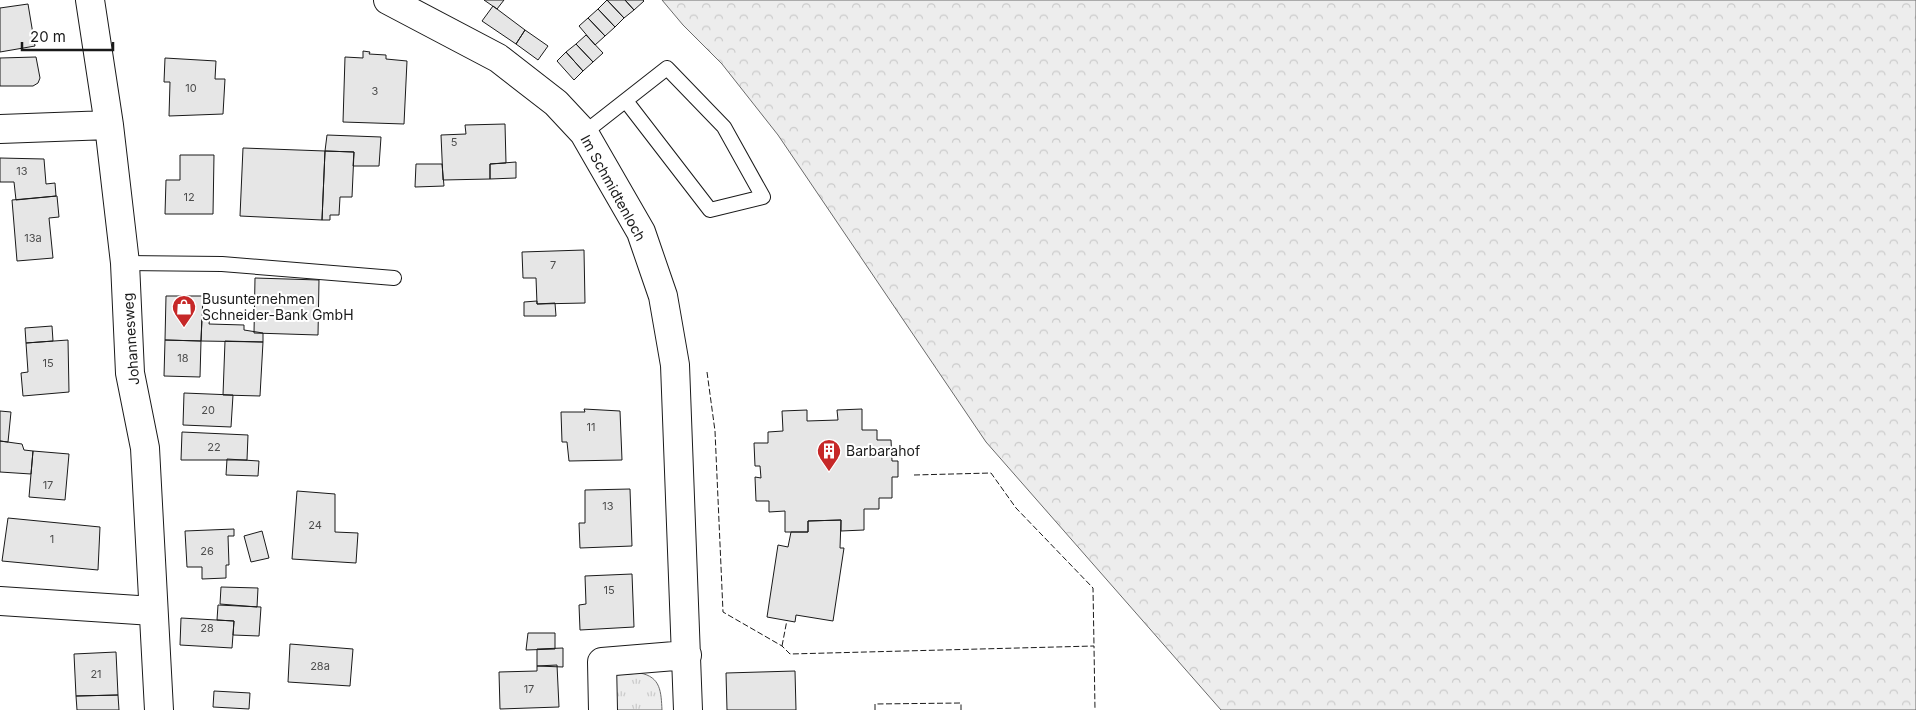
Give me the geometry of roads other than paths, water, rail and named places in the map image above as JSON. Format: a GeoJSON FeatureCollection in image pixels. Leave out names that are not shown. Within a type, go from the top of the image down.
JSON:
{"type":"FeatureCollection","features":[{"type":"Feature","properties":{"kind":"street","name":"Johannesweg"},"geometry":{"type":"LineString","coordinates":[[90,0],[109,124],[125,263],[130,373],[145,448],[152,611],[159,710]]}},
{"type":"Feature","properties":{"kind":"street","name":"Im Schmidtenloch"},"geometry":{"type":"LineString","coordinates":[[397,2],[498,58],[556,103],[584,133],[641,232],[663,296],[675,365],[688,710]]}},
{"type":"Feature","properties":{"kind":"street"},"geometry":{"type":"LineString","coordinates":[[0,129],[109,124]]}},
{"type":"Feature","properties":{"kind":"street"},"geometry":{"type":"LineString","coordinates":[[0,601],[152,611]]}},
{"type":"Feature","properties":{"kind":"street"},"geometry":{"type":"LineString","coordinates":[[603,710],[602,662],[687,655]]}},
{"type":"Feature","properties":{"kind":"lane"},"geometry":{"type":"LineString","coordinates":[[584,133],[626,100],[668,68],[724,127],[763,197],[710,210],[626,100]]}},
{"type":"Feature","properties":{"kind":"lane"},"geometry":{"type":"LineString","coordinates":[[125,263],[222,264],[394,278]]}},
{"type":"Feature","properties":{"kind":"place","name":"Busunternehmen Schneider-Bank GmbH"},"geometry":{"type":"Point","coordinates":[184,328]}},
{"type":"Feature","properties":{"kind":"place","name":"Barbarahof"},"geometry":{"type":"Point","coordinates":[829,472]}}]}
